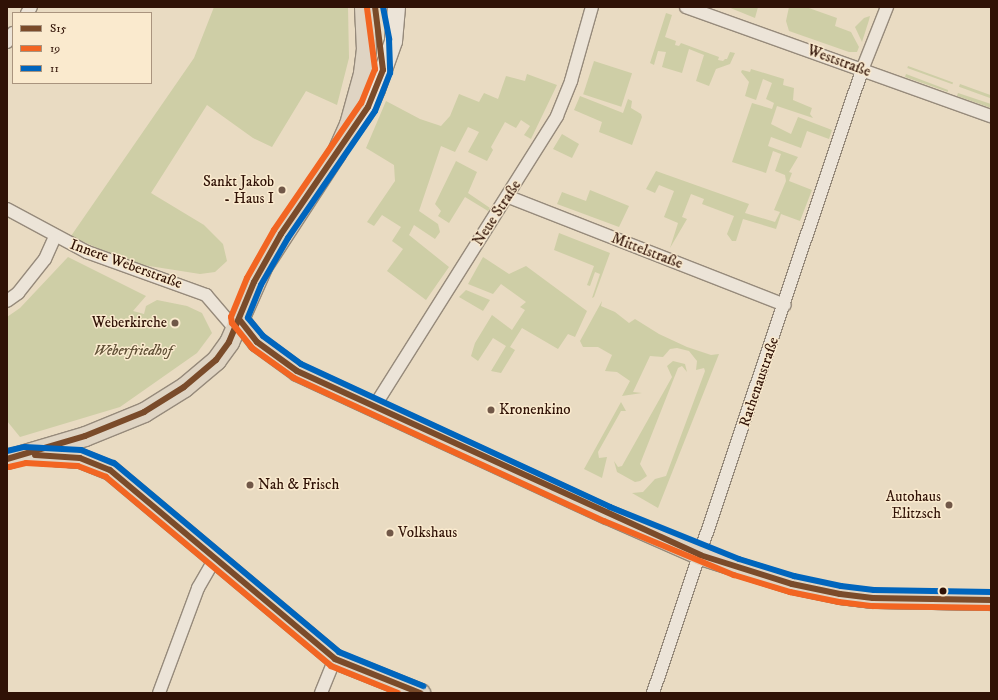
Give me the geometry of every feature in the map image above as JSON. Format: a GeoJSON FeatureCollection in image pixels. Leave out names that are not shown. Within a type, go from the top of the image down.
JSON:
{"type":"FeatureCollection","features":[{"type":"Feature","properties":{"kind":"main road"},"geometry":{"type":"LineString","coordinates":[[336,153],[349,124],[363,73],[366,49],[364,7]]}},
{"type":"Feature","properties":{"kind":"main road"},"geometry":{"type":"LineString","coordinates":[[7,459],[25,455],[85,436],[144,412],[205,371],[220,355],[237,324],[263,265],[368,107],[376,89],[392,41],[396,7]]}},
{"type":"Feature","properties":{"kind":"main road"},"geometry":{"type":"LineString","coordinates":[[237,324],[257,342],[297,371],[700,554],[792,584],[840,594],[873,598],[991,600]]}},
{"type":"Feature","properties":{"kind":"main road"},"geometry":{"type":"LineString","coordinates":[[25,455],[80,458],[110,470],[335,659],[420,693]]}},
{"type":"Feature","properties":{"kind":"street","name":"Neue Straße"},"geometry":{"type":"LineString","coordinates":[[374,407],[509,197],[557,116],[571,82],[592,7]]}},
{"type":"Feature","properties":{"kind":"street","name":"Weststraße"},"geometry":{"type":"LineString","coordinates":[[686,7],[991,116]]}},
{"type":"Feature","properties":{"kind":"street","name":"Rathenaustraße"},"geometry":{"type":"LineString","coordinates":[[653,693],[785,305],[862,70],[887,7]]}},
{"type":"Feature","properties":{"kind":"street","name":"Mittelstraße"},"geometry":{"type":"LineString","coordinates":[[509,197],[785,305]]}},
{"type":"Feature","properties":{"kind":"street","name":"Innere Weberstraße"},"geometry":{"type":"LineString","coordinates":[[7,209],[55,237],[127,268],[199,291],[212,299],[237,324]]}},
{"type":"Feature","properties":{"kind":"street"},"geometry":{"type":"LineString","coordinates":[[7,301],[18,293],[45,259],[55,237]]}},
{"type":"Feature","properties":{"kind":"street"},"geometry":{"type":"LineString","coordinates":[[159,693],[198,588],[215,558]]}},
{"type":"Feature","properties":{"kind":"street"},"geometry":{"type":"LineString","coordinates":[[320,693],[335,659]]}},
{"type":"Feature","properties":{"kind":"green space"},"geometry":{"type":"Polygon","coordinates":[[[214,7],[348,7],[349,58],[337,105],[306,91],[272,147],[253,138],[207,105],[151,193],[204,225],[223,244],[227,261],[215,272],[200,274],[130,263],[71,236],[194,58],[214,7]]]}},
{"type":"Feature","properties":{"kind":"green space"},"geometry":{"type":"Polygon","coordinates":[[[728,7],[758,7],[755,18],[728,7]]]}},
{"type":"Feature","properties":{"kind":"green space"},"geometry":{"type":"Polygon","coordinates":[[[789,7],[806,7],[837,18],[835,26],[851,32],[859,47],[857,52],[849,52],[789,31],[786,21],[789,7]]]}},
{"type":"Feature","properties":{"kind":"green space"},"geometry":{"type":"Polygon","coordinates":[[[666,13],[672,15],[665,37],[676,41],[675,45],[679,46],[681,43],[719,57],[718,60],[723,61],[727,59],[730,52],[735,53],[730,64],[716,69],[709,86],[696,81],[704,55],[689,49],[682,73],[662,67],[666,52],[658,51],[654,65],[650,63],[666,13]]]}},
{"type":"Feature","properties":{"kind":"green space"},"geometry":{"type":"Polygon","coordinates":[[[870,16],[862,42],[855,27],[864,18],[870,16]]]}},
{"type":"Feature","properties":{"kind":"green space"},"geometry":{"type":"Polygon","coordinates":[[[594,61],[632,73],[621,107],[583,94],[594,61]]]}},
{"type":"Feature","properties":{"kind":"green space"},"geometry":{"type":"Polygon","coordinates":[[[908,66],[953,82],[952,84],[907,68],[908,66]]]}},
{"type":"Feature","properties":{"kind":"green space"},"geometry":{"type":"Polygon","coordinates":[[[751,69],[784,79],[783,85],[794,88],[793,100],[812,108],[810,114],[813,118],[777,106],[771,124],[791,134],[798,117],[832,130],[829,139],[807,131],[801,148],[771,137],[768,146],[798,157],[789,172],[792,173],[789,181],[812,190],[800,221],[781,214],[776,229],[743,219],[736,241],[732,241],[727,234],[734,216],[702,204],[704,199],[691,194],[682,217],[687,219],[670,248],[678,223],[664,217],[674,191],[659,185],[655,193],[646,189],[656,171],[749,204],[745,213],[775,222],[780,212],[774,210],[786,181],[785,175],[775,171],[781,154],[773,151],[766,173],[732,162],[752,103],[772,109],[774,103],[766,99],[772,83],[763,79],[756,100],[745,96],[749,82],[741,72],[742,70],[750,72],[751,69]]]}},
{"type":"Feature","properties":{"kind":"green space"},"geometry":{"type":"Polygon","coordinates":[[[527,74],[557,85],[531,139],[524,135],[530,126],[521,120],[516,128],[505,122],[491,147],[493,150],[487,161],[468,152],[479,132],[468,127],[455,152],[441,146],[419,211],[438,224],[440,232],[435,239],[414,225],[409,235],[449,267],[426,300],[387,271],[403,249],[392,241],[401,227],[382,215],[374,226],[367,222],[395,181],[394,165],[366,148],[386,101],[420,119],[441,126],[450,116],[459,94],[479,102],[484,93],[498,99],[506,76],[525,81],[527,74]]]}},
{"type":"Feature","properties":{"kind":"green space"},"geometry":{"type":"Polygon","coordinates":[[[906,74],[948,90],[948,92],[905,77],[906,74]]]}},
{"type":"Feature","properties":{"kind":"green space"},"geometry":{"type":"Polygon","coordinates":[[[960,84],[991,95],[990,98],[959,87],[960,84]]]}},
{"type":"Feature","properties":{"kind":"green space"},"geometry":{"type":"Polygon","coordinates":[[[958,93],[991,104],[991,108],[957,96],[958,93]]]}},
{"type":"Feature","properties":{"kind":"green space"},"geometry":{"type":"Polygon","coordinates":[[[580,96],[623,113],[628,99],[632,101],[631,108],[641,114],[642,117],[632,145],[599,132],[602,122],[574,110],[580,96]]]}},
{"type":"Feature","properties":{"kind":"green space"},"geometry":{"type":"Polygon","coordinates":[[[562,134],[579,144],[572,158],[553,149],[562,134]]]}},
{"type":"Feature","properties":{"kind":"green space"},"geometry":{"type":"Polygon","coordinates":[[[456,161],[477,172],[468,193],[490,208],[488,211],[465,197],[449,223],[438,216],[441,211],[435,204],[456,161]]]}},
{"type":"Feature","properties":{"kind":"green space"},"geometry":{"type":"Polygon","coordinates":[[[590,190],[629,206],[619,227],[557,204],[562,192],[586,201],[590,190]]]}},
{"type":"Feature","properties":{"kind":"green space"},"geometry":{"type":"Polygon","coordinates":[[[559,233],[610,253],[594,297],[592,298],[600,274],[595,272],[590,286],[587,285],[594,266],[554,250],[559,233]]]}},
{"type":"Feature","properties":{"kind":"green space","name":"Weberfriedhof"},"geometry":{"type":"Polygon","coordinates":[[[68,257],[146,296],[133,311],[144,314],[146,306],[157,300],[187,306],[202,313],[212,333],[197,353],[120,407],[20,437],[7,421],[7,317],[20,308],[68,257]]]}},
{"type":"Feature","properties":{"kind":"green space"},"geometry":{"type":"Polygon","coordinates":[[[483,257],[509,274],[526,266],[587,311],[575,337],[568,334],[558,349],[522,328],[510,347],[515,350],[501,373],[491,371],[506,346],[493,338],[478,361],[471,356],[475,343],[492,315],[512,330],[525,310],[520,307],[526,302],[501,284],[493,294],[468,284],[483,257]]]}},
{"type":"Feature","properties":{"kind":"green space"},"geometry":{"type":"Polygon","coordinates":[[[466,290],[490,300],[483,311],[459,297],[466,290]]]}},
{"type":"Feature","properties":{"kind":"green space"},"geometry":{"type":"Polygon","coordinates":[[[602,301],[601,306],[615,312],[629,323],[635,319],[659,334],[687,347],[711,355],[719,354],[658,508],[632,493],[643,492],[655,479],[666,476],[705,371],[704,368],[696,370],[697,361],[689,351],[677,348],[670,349],[663,357],[650,356],[633,392],[642,393],[622,396],[630,381],[617,372],[605,371],[612,355],[598,347],[583,347],[580,341],[602,301]]]}},
{"type":"Feature","properties":{"kind":"green space"},"geometry":{"type":"Polygon","coordinates":[[[673,361],[685,364],[687,372],[682,366],[678,368],[640,464],[647,476],[640,481],[635,482],[617,472],[614,461],[618,467],[622,466],[672,377],[667,366],[673,361]]]}},
{"type":"Feature","properties":{"kind":"green space"},"geometry":{"type":"Polygon","coordinates":[[[621,402],[626,411],[621,411],[598,452],[599,458],[607,457],[602,478],[584,469],[621,402]]]}},
{"type":"Feature","properties":{"kind":"transit line","name":"S15"},"geometry":{"type":"LineString","coordinates":[[7,459],[85,436],[144,412],[184,387],[216,360],[229,342],[254,282],[281,234],[368,107],[383,70],[375,7]]}},
{"type":"Feature","properties":{"kind":"transit line","name":"11"},"geometry":{"type":"LineString","coordinates":[[383,7],[389,39],[390,73],[375,111],[288,238],[261,285],[248,318],[263,336],[301,364],[610,507],[739,559],[794,576],[841,586],[874,590],[991,592]]}},
{"type":"Feature","properties":{"kind":"transit line","name":"19"},"geometry":{"type":"LineString","coordinates":[[367,8],[375,69],[361,103],[274,230],[247,278],[231,317],[232,323],[252,348],[294,378],[604,521],[734,575],[790,592],[839,602],[873,606],[991,608]]}},
{"type":"Feature","properties":{"kind":"transit line","name":"S15"},"geometry":{"type":"LineString","coordinates":[[239,319],[257,342],[297,371],[700,555],[792,584],[840,594],[873,598],[991,600]]}},
{"type":"Feature","properties":{"kind":"transit line","name":"11"},"geometry":{"type":"LineString","coordinates":[[7,451],[25,447],[81,450],[114,463],[339,652],[423,686]]}},
{"type":"Feature","properties":{"kind":"transit line","name":"S15"},"geometry":{"type":"LineString","coordinates":[[35,455],[80,458],[110,470],[335,659],[420,693]]}},
{"type":"Feature","properties":{"kind":"transit line","name":"19"},"geometry":{"type":"LineString","coordinates":[[9,467],[26,463],[78,466],[106,477],[331,666],[398,693]]}},
{"type":"Feature","properties":{"kind":"place","name":"Sankt Jakob - Haus I"},"geometry":{"type":"Point","coordinates":[282,190]}},
{"type":"Feature","properties":{"kind":"place","name":"Weberkirche"},"geometry":{"type":"Point","coordinates":[175,323]}},
{"type":"Feature","properties":{"kind":"place","name":"Kronenkino"},"geometry":{"type":"Point","coordinates":[491,410]}},
{"type":"Feature","properties":{"kind":"place","name":"Nah & Frisch"},"geometry":{"type":"Point","coordinates":[250,485]}},
{"type":"Feature","properties":{"kind":"place","name":"Autohaus Elitzsch"},"geometry":{"type":"Point","coordinates":[949,505]}},
{"type":"Feature","properties":{"kind":"place","name":"Volkshaus"},"geometry":{"type":"Point","coordinates":[390,533]}}]}
